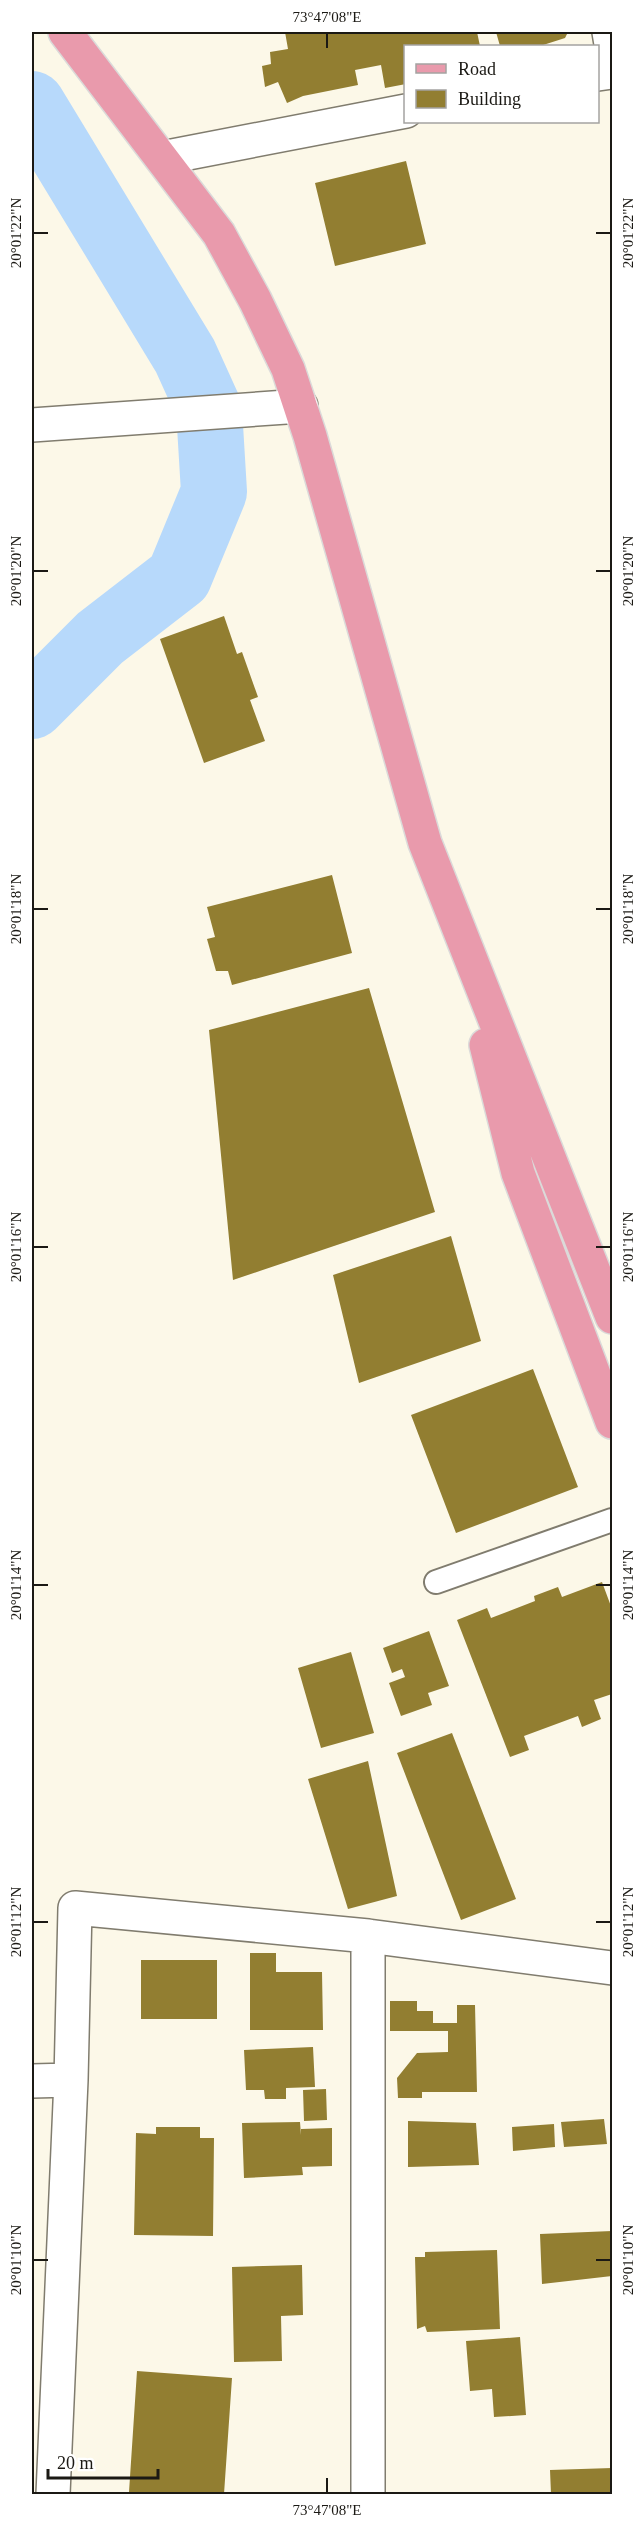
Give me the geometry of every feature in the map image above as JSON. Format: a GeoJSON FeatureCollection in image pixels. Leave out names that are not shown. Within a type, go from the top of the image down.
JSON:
{"type":"FeatureCollection","features":[{"type":"Feature","properties":{"kind":"main road"},"geometry":{"type":"LineString","coordinates":[[66,32],[219,234],[255,300],[288,369],[425,843],[612,1317]]}},
{"type":"Feature","properties":{"kind":"main road"},"geometry":{"type":"LineString","coordinates":[[455,918],[518,1173],[612,1422]]}},
{"type":"Feature","properties":{"kind":"street"},"geometry":{"type":"LineString","coordinates":[[609,32],[612,50]]}},
{"type":"Feature","properties":{"kind":"street"},"geometry":{"type":"LineString","coordinates":[[162,158],[404,111]]}},
{"type":"Feature","properties":{"kind":"street"},"geometry":{"type":"LineString","coordinates":[[32,425],[104,422],[299,407]]}},
{"type":"Feature","properties":{"kind":"street"},"geometry":{"type":"LineString","coordinates":[[52,2494],[71,2080],[75,1908],[368,1936],[612,1968]]}},
{"type":"Feature","properties":{"kind":"street"},"geometry":{"type":"LineString","coordinates":[[368,1936],[368,2494]]}},
{"type":"Feature","properties":{"kind":"street"},"geometry":{"type":"LineString","coordinates":[[32,2081],[71,2080]]}},
{"type":"Feature","properties":{"kind":"lane"},"geometry":{"type":"LineString","coordinates":[[436,1582],[612,1520]]}},
{"type":"Feature","properties":{"kind":"building"},"geometry":{"type":"Polygon","coordinates":[[[285,32],[477,32],[480,45],[404,45],[404,84],[385,88],[381,65],[355,70],[358,85],[303,96],[287,103],[278,82],[265,87],[262,66],[271,64],[270,52],[288,49],[285,32]]]}},
{"type":"Feature","properties":{"kind":"building"},"geometry":{"type":"Polygon","coordinates":[[[496,32],[568,32],[565,38],[543,45],[500,45],[496,32]]]}},
{"type":"Feature","properties":{"kind":"building"},"geometry":{"type":"Polygon","coordinates":[[[406,161],[426,244],[335,266],[315,183],[406,161]]]}},
{"type":"Feature","properties":{"kind":"building"},"geometry":{"type":"Polygon","coordinates":[[[224,616],[237,654],[242,652],[258,697],[250,700],[265,741],[204,763],[160,639],[224,616]]]}},
{"type":"Feature","properties":{"kind":"building"},"geometry":{"type":"Polygon","coordinates":[[[332,875],[352,953],[232,985],[228,971],[216,971],[207,939],[215,937],[207,907],[332,875]]]}},
{"type":"Feature","properties":{"kind":"building"},"geometry":{"type":"Polygon","coordinates":[[[369,988],[435,1212],[233,1280],[209,1030],[369,988]]]}},
{"type":"Feature","properties":{"kind":"building"},"geometry":{"type":"Polygon","coordinates":[[[451,1236],[481,1341],[359,1383],[333,1275],[451,1236]]]}},
{"type":"Feature","properties":{"kind":"building"},"geometry":{"type":"Polygon","coordinates":[[[533,1369],[578,1487],[456,1533],[411,1415],[533,1369]]]}},
{"type":"Feature","properties":{"kind":"building"},"geometry":{"type":"Polygon","coordinates":[[[602,1582],[612,1609],[612,1694],[594,1700],[601,1719],[582,1727],[578,1716],[524,1736],[529,1750],[510,1757],[457,1620],[487,1608],[491,1618],[535,1601],[534,1596],[558,1587],[562,1597],[602,1582]]]}},
{"type":"Feature","properties":{"kind":"building"},"geometry":{"type":"Polygon","coordinates":[[[429,1631],[449,1686],[428,1693],[432,1705],[401,1716],[389,1683],[405,1677],[402,1669],[392,1673],[383,1648],[429,1631]]]}},
{"type":"Feature","properties":{"kind":"building"},"geometry":{"type":"Polygon","coordinates":[[[351,1652],[374,1733],[321,1748],[298,1668],[351,1652]]]}},
{"type":"Feature","properties":{"kind":"building"},"geometry":{"type":"Polygon","coordinates":[[[452,1733],[516,1899],[461,1920],[397,1753],[452,1733]]]}},
{"type":"Feature","properties":{"kind":"building"},"geometry":{"type":"Polygon","coordinates":[[[368,1761],[397,1896],[348,1909],[308,1779],[368,1761]]]}},
{"type":"Feature","properties":{"kind":"building"},"geometry":{"type":"Polygon","coordinates":[[[250,1953],[276,1953],[276,1972],[322,1972],[323,2030],[250,2030],[250,1953]]]}},
{"type":"Feature","properties":{"kind":"building"},"geometry":{"type":"Polygon","coordinates":[[[141,1960],[217,1960],[217,2019],[141,2019],[141,1960]]]}},
{"type":"Feature","properties":{"kind":"building"},"geometry":{"type":"Polygon","coordinates":[[[390,2001],[417,2001],[417,2011],[433,2011],[433,2023],[457,2023],[457,2005],[475,2005],[477,2092],[422,2092],[422,2098],[398,2098],[397,2078],[417,2053],[448,2052],[448,2031],[390,2031],[390,2001]]]}},
{"type":"Feature","properties":{"kind":"building"},"geometry":{"type":"Polygon","coordinates":[[[313,2047],[315,2087],[286,2088],[286,2099],[265,2099],[264,2090],[246,2090],[244,2050],[313,2047]]]}},
{"type":"Feature","properties":{"kind":"building"},"geometry":{"type":"Polygon","coordinates":[[[326,2089],[327,2120],[304,2121],[303,2090],[326,2089]]]}},
{"type":"Feature","properties":{"kind":"building"},"geometry":{"type":"Polygon","coordinates":[[[604,2119],[607,2144],[564,2147],[561,2122],[604,2119]]]}},
{"type":"Feature","properties":{"kind":"building"},"geometry":{"type":"Polygon","coordinates":[[[408,2121],[476,2123],[479,2165],[408,2167],[408,2121]]]}},
{"type":"Feature","properties":{"kind":"building"},"geometry":{"type":"Polygon","coordinates":[[[300,2122],[301,2135],[301,2129],[332,2128],[332,2166],[302,2167],[303,2175],[244,2178],[242,2123],[300,2122]]]}},
{"type":"Feature","properties":{"kind":"building"},"geometry":{"type":"Polygon","coordinates":[[[554,2124],[555,2147],[513,2151],[512,2127],[554,2124]]]}},
{"type":"Feature","properties":{"kind":"building"},"geometry":{"type":"Polygon","coordinates":[[[156,2127],[200,2127],[200,2138],[214,2138],[213,2236],[134,2235],[136,2133],[156,2134],[156,2127]]]}},
{"type":"Feature","properties":{"kind":"building"},"geometry":{"type":"Polygon","coordinates":[[[612,2231],[612,2276],[542,2284],[540,2234],[612,2231]]]}},
{"type":"Feature","properties":{"kind":"building"},"geometry":{"type":"Polygon","coordinates":[[[497,2250],[500,2329],[427,2332],[425,2326],[417,2329],[415,2257],[425,2257],[425,2252],[497,2250]]]}},
{"type":"Feature","properties":{"kind":"building"},"geometry":{"type":"Polygon","coordinates":[[[302,2265],[303,2315],[281,2316],[282,2361],[234,2362],[232,2267],[302,2265]]]}},
{"type":"Feature","properties":{"kind":"building"},"geometry":{"type":"Polygon","coordinates":[[[520,2337],[526,2415],[494,2417],[492,2389],[470,2391],[466,2341],[520,2337]]]}},
{"type":"Feature","properties":{"kind":"building"},"geometry":{"type":"Polygon","coordinates":[[[137,2371],[232,2378],[224,2494],[129,2492],[137,2371]]]}},
{"type":"Feature","properties":{"kind":"building"},"geometry":{"type":"Polygon","coordinates":[[[612,2468],[612,2494],[551,2494],[550,2470],[612,2468]]]}},
{"type":"Feature","properties":{"kind":"waterway"},"geometry":{"type":"LineString","coordinates":[[32,104],[185,356],[209,409],[214,492],[179,577],[100,638],[32,706]]}}]}
